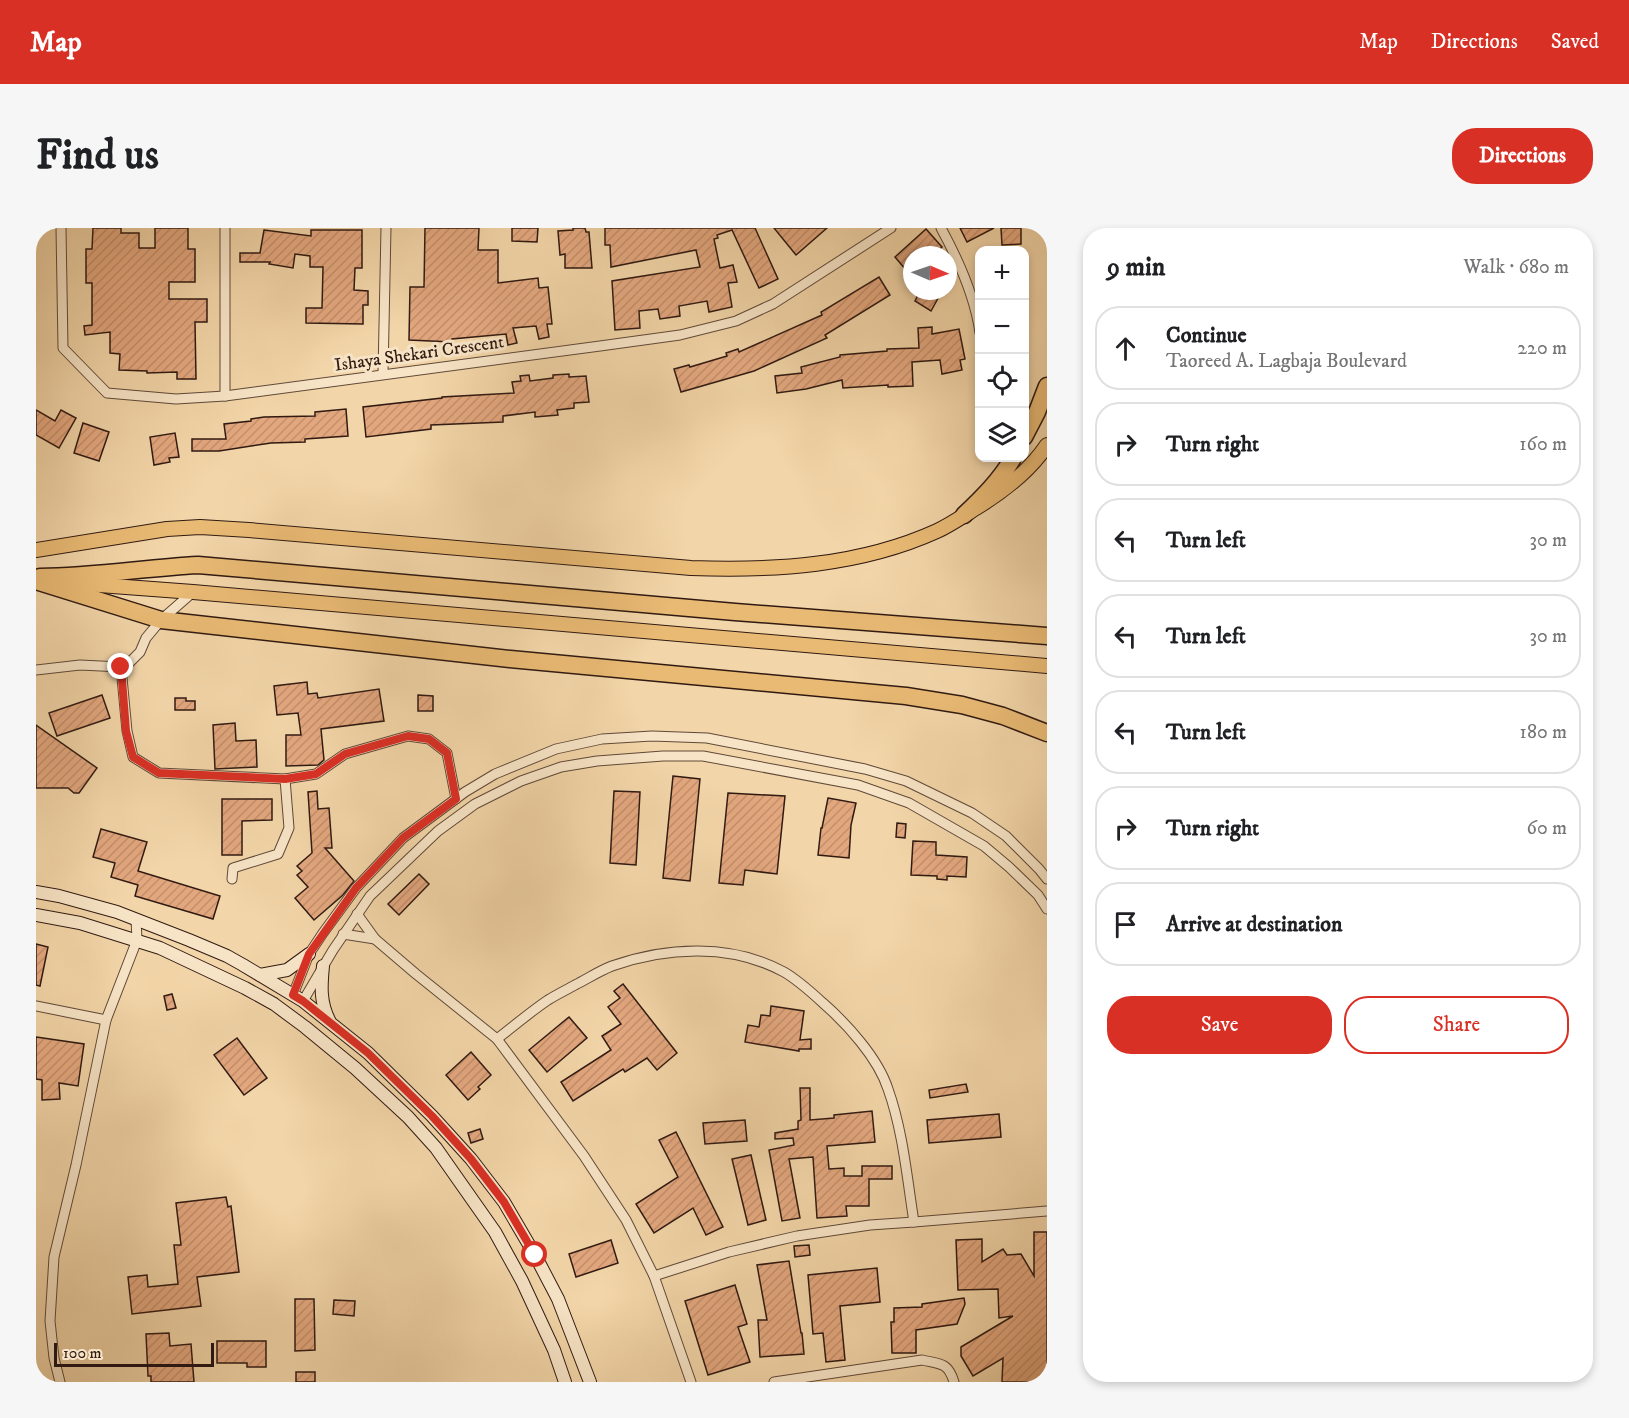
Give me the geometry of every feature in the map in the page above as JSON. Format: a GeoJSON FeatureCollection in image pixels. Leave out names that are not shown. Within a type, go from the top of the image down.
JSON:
{"type":"FeatureCollection","features":[{"type":"Feature","properties":{"kind":"highway"},"geometry":{"type":"LineString","coordinates":[[1029,427],[1047,386]]}},
{"type":"Feature","properties":{"kind":"highway"},"geometry":{"type":"LineString","coordinates":[[964,515],[982,498],[1010,462]]}},
{"type":"Feature","properties":{"kind":"highway"},"geometry":{"type":"LineString","coordinates":[[36,579],[198,565],[735,612],[1047,636]]}},
{"type":"Feature","properties":{"kind":"highway"},"geometry":{"type":"LineString","coordinates":[[36,579],[161,620],[510,659],[906,696],[962,705],[1003,716],[1047,734]]}},
{"type":"Feature","properties":{"kind":"main road"},"geometry":{"type":"LineString","coordinates":[[36,550],[167,529],[200,527],[691,568],[740,570],[791,567],[830,562],[865,554],[905,544],[938,531],[995,497],[1017,480],[1047,445]]}},
{"type":"Feature","properties":{"kind":"main road"},"geometry":{"type":"LineString","coordinates":[[36,579],[1047,666]]}},
{"type":"Feature","properties":{"kind":"street","name":"Ishaya Shekari Crescent"},"geometry":{"type":"LineString","coordinates":[[61,228],[63,348],[107,393],[177,399],[225,396],[680,335],[736,321],[773,304],[891,228]]}},
{"type":"Feature","properties":{"kind":"street"},"geometry":{"type":"LineString","coordinates":[[225,228],[225,396]]}},
{"type":"Feature","properties":{"kind":"street"},"geometry":{"type":"LineString","coordinates":[[383,374],[386,228]]}},
{"type":"Feature","properties":{"kind":"street"},"geometry":{"type":"LineString","coordinates":[[941,228],[955,253],[975,308]]}},
{"type":"Feature","properties":{"kind":"street"},"geometry":{"type":"LineString","coordinates":[[36,670],[80,665],[121,667],[129,663],[140,652],[146,638],[161,620],[193,592]]}},
{"type":"Feature","properties":{"kind":"street"},"geometry":{"type":"LineString","coordinates":[[121,667],[126,731],[133,757],[159,773],[285,779],[316,774],[345,754],[408,736],[429,739],[447,753],[456,799]]}},
{"type":"Feature","properties":{"kind":"street"},"geometry":{"type":"LineString","coordinates":[[260,975],[287,970],[309,954],[356,888],[403,838],[456,799],[495,774],[556,749],[602,739],[652,736],[707,738],[865,769],[906,781],[972,813],[1006,837],[1047,879]]}},
{"type":"Feature","properties":{"kind":"street"},"geometry":{"type":"LineString","coordinates":[[274,1004],[297,999],[323,966],[370,896],[438,831],[475,804],[521,781],[561,767],[597,761],[663,756],[703,756],[858,785],[909,803],[984,846],[1038,895],[1047,909]]}},
{"type":"Feature","properties":{"kind":"street"},"geometry":{"type":"LineString","coordinates":[[232,879],[233,868],[278,854],[289,828],[285,779]]}},
{"type":"Feature","properties":{"kind":"street"},"geometry":{"type":"LineString","coordinates":[[36,892],[117,912],[227,956],[297,999],[368,1053],[432,1116],[471,1159],[504,1202],[558,1299],[590,1382]]}},
{"type":"Feature","properties":{"kind":"street"},"geometry":{"type":"LineString","coordinates":[[357,914],[375,939],[497,1039],[584,1156],[626,1220],[654,1276],[691,1382]]}},
{"type":"Feature","properties":{"kind":"street"},"geometry":{"type":"LineString","coordinates":[[36,915],[80,923],[160,948],[245,988],[274,1004],[355,1068],[408,1118],[443,1158],[495,1232],[522,1281],[554,1350],[565,1382]]}},
{"type":"Feature","properties":{"kind":"street"},"geometry":{"type":"LineString","coordinates":[[60,1382],[54,1358],[50,1321],[54,1257],[106,1020],[137,940],[136,919]]}},
{"type":"Feature","properties":{"kind":"street"},"geometry":{"type":"LineString","coordinates":[[343,934],[375,939]]}},
{"type":"Feature","properties":{"kind":"street"},"geometry":{"type":"LineString","coordinates":[[497,1039],[548,1000],[609,967],[641,957],[699,950],[737,955],[766,964],[785,973],[839,1017],[873,1059],[888,1088],[897,1121],[914,1222]]}},
{"type":"Feature","properties":{"kind":"street"},"geometry":{"type":"LineString","coordinates":[[305,1027],[297,999],[309,954]]}},
{"type":"Feature","properties":{"kind":"street"},"geometry":{"type":"LineString","coordinates":[[323,966],[322,997],[324,1009],[331,1024]]}},
{"type":"Feature","properties":{"kind":"street"},"geometry":{"type":"LineString","coordinates":[[36,1006],[106,1020]]}},
{"type":"Feature","properties":{"kind":"street"},"geometry":{"type":"LineString","coordinates":[[654,1276],[729,1252],[797,1236],[870,1225],[1047,1211]]}},
{"type":"Feature","properties":{"kind":"street"},"geometry":{"type":"LineString","coordinates":[[774,1382],[922,1360],[944,1366],[951,1371],[954,1382]]}},
{"type":"Feature","properties":{"kind":"building"},"geometry":{"type":"Polygon","coordinates":[[[93,228],[121,228],[121,233],[139,233],[139,248],[155,248],[155,228],[188,228],[188,249],[195,249],[195,282],[169,282],[169,299],[207,299],[207,322],[195,322],[196,379],[177,379],[177,372],[147,373],[147,371],[119,370],[120,354],[110,353],[110,332],[85,335],[84,326],[92,325],[92,283],[86,283],[86,249],[92,249],[93,228]]]}},
{"type":"Feature","properties":{"kind":"building"},"geometry":{"type":"Polygon","coordinates":[[[425,228],[479,228],[478,250],[498,250],[498,283],[538,278],[539,288],[548,287],[552,324],[547,324],[549,337],[539,339],[536,326],[513,328],[517,343],[508,345],[506,334],[452,339],[452,342],[409,340],[410,287],[424,287],[425,228]]]}},
{"type":"Feature","properties":{"kind":"building"},"geometry":{"type":"Polygon","coordinates":[[[512,228],[538,228],[537,242],[512,241],[512,228]]]}},
{"type":"Feature","properties":{"kind":"building"},"geometry":{"type":"Polygon","coordinates":[[[573,228],[585,228],[586,232],[589,232],[592,268],[565,268],[565,254],[560,255],[558,231],[573,230],[573,228]]]}},
{"type":"Feature","properties":{"kind":"building"},"geometry":{"type":"Polygon","coordinates":[[[605,228],[755,228],[778,279],[759,288],[732,230],[717,235],[718,238],[714,239],[720,268],[733,265],[737,282],[728,283],[732,307],[709,312],[707,301],[679,306],[680,316],[660,319],[658,309],[639,311],[640,328],[615,330],[612,281],[700,267],[696,250],[611,267],[610,245],[605,245],[605,228]]]}},
{"type":"Feature","properties":{"kind":"building"},"geometry":{"type":"Polygon","coordinates":[[[774,228],[827,228],[796,255],[774,228]]]}},
{"type":"Feature","properties":{"kind":"building"},"geometry":{"type":"Polygon","coordinates":[[[960,228],[994,228],[967,242],[960,228]]]}},
{"type":"Feature","properties":{"kind":"building"},"geometry":{"type":"Polygon","coordinates":[[[1001,228],[1021,228],[1021,244],[1002,245],[1001,228]]]}},
{"type":"Feature","properties":{"kind":"building"},"geometry":{"type":"Polygon","coordinates":[[[926,229],[941,246],[907,246],[926,229]]]}},
{"type":"Feature","properties":{"kind":"building"},"geometry":{"type":"Polygon","coordinates":[[[264,230],[311,236],[311,230],[362,230],[362,268],[355,268],[354,290],[368,291],[368,305],[363,305],[363,324],[306,323],[306,308],[322,308],[323,267],[310,267],[310,256],[295,254],[293,268],[269,264],[270,262],[240,262],[240,253],[260,253],[264,230]]]}},
{"type":"Feature","properties":{"kind":"building"},"geometry":{"type":"Polygon","coordinates":[[[903,250],[903,266],[895,257],[903,250]]]}},
{"type":"Feature","properties":{"kind":"building"},"geometry":{"type":"Polygon","coordinates":[[[879,277],[890,295],[825,335],[827,338],[754,371],[681,392],[674,369],[689,365],[690,367],[727,356],[726,353],[738,349],[739,352],[822,315],[821,312],[879,277]]]}},
{"type":"Feature","properties":{"kind":"building"},"geometry":{"type":"Polygon","coordinates":[[[916,300],[937,300],[931,311],[916,300]]]}},
{"type":"Feature","properties":{"kind":"building"},"geometry":{"type":"Polygon","coordinates":[[[932,327],[932,334],[959,329],[965,359],[960,360],[962,370],[942,374],[940,360],[912,362],[913,386],[843,388],[842,380],[777,393],[775,376],[802,373],[801,367],[840,357],[840,355],[887,351],[887,349],[919,348],[918,328],[932,327]]]}},
{"type":"Feature","properties":{"kind":"building"},"geometry":{"type":"Polygon","coordinates":[[[569,374],[569,377],[586,376],[589,402],[574,403],[574,408],[557,410],[558,415],[535,417],[535,412],[503,416],[503,422],[431,425],[431,429],[366,437],[363,407],[442,397],[514,393],[512,382],[521,381],[520,376],[529,375],[530,381],[553,378],[553,375],[569,374]]]}},
{"type":"Feature","properties":{"kind":"building"},"geometry":{"type":"Polygon","coordinates":[[[346,409],[348,436],[305,439],[305,442],[271,443],[219,451],[192,451],[192,439],[226,439],[224,424],[264,417],[315,416],[315,412],[346,409]]]}},
{"type":"Feature","properties":{"kind":"building"},"geometry":{"type":"Polygon","coordinates":[[[36,410],[55,421],[61,410],[76,418],[59,448],[36,435],[36,410]]]}},
{"type":"Feature","properties":{"kind":"building"},"geometry":{"type":"Polygon","coordinates":[[[83,423],[109,432],[99,461],[74,453],[83,423]]]}},
{"type":"Feature","properties":{"kind":"building"},"geometry":{"type":"Polygon","coordinates":[[[175,433],[179,457],[169,458],[170,462],[154,465],[150,437],[175,433]]]}},
{"type":"Feature","properties":{"kind":"building"},"geometry":{"type":"Polygon","coordinates":[[[307,682],[308,694],[317,693],[318,698],[379,689],[384,721],[321,729],[324,760],[318,765],[286,766],[286,735],[301,735],[298,713],[277,715],[274,686],[307,682]]]}},
{"type":"Feature","properties":{"kind":"building"},"geometry":{"type":"Polygon","coordinates":[[[102,695],[110,718],[57,736],[49,713],[102,695]]]}},
{"type":"Feature","properties":{"kind":"building"},"geometry":{"type":"Polygon","coordinates":[[[418,695],[433,696],[433,711],[418,711],[418,695]]]}},
{"type":"Feature","properties":{"kind":"building"},"geometry":{"type":"Polygon","coordinates":[[[175,698],[195,701],[195,710],[175,710],[175,698]]]}},
{"type":"Feature","properties":{"kind":"building"},"geometry":{"type":"Polygon","coordinates":[[[235,723],[236,741],[256,740],[257,767],[215,769],[213,725],[235,723]]]}},
{"type":"Feature","properties":{"kind":"building"},"geometry":{"type":"Polygon","coordinates":[[[36,725],[97,768],[79,793],[74,793],[68,788],[36,788],[36,725]]]}},
{"type":"Feature","properties":{"kind":"building"},"geometry":{"type":"Polygon","coordinates":[[[673,776],[700,779],[690,881],[663,878],[673,776]]]}},
{"type":"Feature","properties":{"kind":"building"},"geometry":{"type":"Polygon","coordinates":[[[317,791],[318,809],[329,808],[332,848],[325,848],[354,881],[343,895],[314,920],[295,898],[308,887],[297,875],[302,871],[297,866],[312,853],[308,792],[317,791]]]}},
{"type":"Feature","properties":{"kind":"building"},"geometry":{"type":"Polygon","coordinates":[[[614,791],[640,792],[636,865],[610,863],[614,791]]]}},
{"type":"Feature","properties":{"kind":"building"},"geometry":{"type":"Polygon","coordinates":[[[728,793],[785,796],[777,874],[745,870],[743,885],[719,883],[728,793]]]}},
{"type":"Feature","properties":{"kind":"building"},"geometry":{"type":"Polygon","coordinates":[[[828,798],[856,803],[851,825],[849,858],[818,855],[828,798]]]}},
{"type":"Feature","properties":{"kind":"building"},"geometry":{"type":"Polygon","coordinates":[[[222,799],[272,799],[272,820],[242,821],[242,855],[222,855],[222,799]]]}},
{"type":"Feature","properties":{"kind":"building"},"geometry":{"type":"Polygon","coordinates":[[[897,823],[906,824],[905,838],[896,837],[897,823]]]}},
{"type":"Feature","properties":{"kind":"building"},"geometry":{"type":"Polygon","coordinates":[[[101,829],[147,842],[138,871],[220,896],[213,919],[135,896],[138,885],[111,877],[115,863],[93,857],[101,829]]]}},
{"type":"Feature","properties":{"kind":"building"},"geometry":{"type":"Polygon","coordinates":[[[913,841],[936,842],[936,855],[967,857],[966,877],[947,876],[947,880],[937,879],[937,876],[911,875],[913,841]]]}},
{"type":"Feature","properties":{"kind":"building"},"geometry":{"type":"Polygon","coordinates":[[[419,874],[429,884],[399,915],[388,904],[419,874]]]}},
{"type":"Feature","properties":{"kind":"building"},"geometry":{"type":"Polygon","coordinates":[[[36,944],[48,947],[40,986],[36,985],[36,944]]]}},
{"type":"Feature","properties":{"kind":"building"},"geometry":{"type":"Polygon","coordinates":[[[623,984],[677,1053],[657,1070],[647,1058],[625,1072],[623,1069],[573,1101],[561,1082],[611,1050],[602,1036],[621,1024],[608,1007],[620,998],[614,991],[623,984]]]}},
{"type":"Feature","properties":{"kind":"building"},"geometry":{"type":"Polygon","coordinates":[[[172,994],[176,1008],[167,1010],[164,996],[172,994]]]}},
{"type":"Feature","properties":{"kind":"building"},"geometry":{"type":"Polygon","coordinates":[[[771,1006],[804,1011],[800,1040],[811,1039],[811,1049],[799,1049],[799,1051],[745,1042],[748,1025],[759,1027],[761,1015],[770,1016],[771,1006]]]}},
{"type":"Feature","properties":{"kind":"building"},"geometry":{"type":"Polygon","coordinates":[[[569,1017],[587,1038],[547,1072],[529,1050],[569,1017]]]}},
{"type":"Feature","properties":{"kind":"building"},"geometry":{"type":"Polygon","coordinates":[[[36,1037],[84,1044],[78,1086],[59,1083],[60,1099],[42,1100],[42,1080],[36,1079],[36,1037]]]}},
{"type":"Feature","properties":{"kind":"building"},"geometry":{"type":"Polygon","coordinates":[[[237,1038],[267,1078],[244,1095],[214,1055],[237,1038]]]}},
{"type":"Feature","properties":{"kind":"building"},"geometry":{"type":"Polygon","coordinates":[[[471,1052],[491,1075],[468,1100],[446,1075],[471,1052]]]}},
{"type":"Feature","properties":{"kind":"building"},"geometry":{"type":"Polygon","coordinates":[[[966,1084],[968,1092],[930,1098],[929,1090],[966,1084]]]}},
{"type":"Feature","properties":{"kind":"building"},"geometry":{"type":"Polygon","coordinates":[[[800,1088],[810,1088],[810,1120],[872,1111],[875,1142],[827,1146],[829,1169],[844,1168],[844,1176],[862,1176],[862,1166],[892,1166],[892,1179],[869,1179],[869,1206],[846,1206],[847,1216],[817,1218],[813,1157],[789,1159],[800,1218],[782,1221],[769,1150],[794,1145],[793,1138],[775,1139],[775,1133],[798,1129],[798,1121],[801,1120],[800,1088]]]}},
{"type":"Feature","properties":{"kind":"building"},"geometry":{"type":"Polygon","coordinates":[[[999,1114],[1001,1137],[929,1143],[927,1120],[999,1114]]]}},
{"type":"Feature","properties":{"kind":"building"},"geometry":{"type":"Polygon","coordinates":[[[745,1120],[747,1141],[705,1144],[703,1123],[745,1120]]]}},
{"type":"Feature","properties":{"kind":"building"},"geometry":{"type":"Polygon","coordinates":[[[480,1129],[483,1139],[471,1143],[468,1133],[480,1129]]]}},
{"type":"Feature","properties":{"kind":"building"},"geometry":{"type":"Polygon","coordinates":[[[676,1132],[723,1227],[706,1235],[693,1208],[654,1233],[636,1204],[678,1177],[659,1140],[676,1132]]]}},
{"type":"Feature","properties":{"kind":"building"},"geometry":{"type":"Polygon","coordinates":[[[751,1155],[766,1220],[748,1225],[732,1159],[751,1155]]]}},
{"type":"Feature","properties":{"kind":"building"},"geometry":{"type":"Polygon","coordinates":[[[226,1197],[228,1207],[231,1206],[239,1272],[197,1277],[201,1306],[132,1314],[128,1277],[147,1275],[148,1287],[178,1284],[174,1245],[181,1245],[176,1203],[226,1197]]]}},
{"type":"Feature","properties":{"kind":"building"},"geometry":{"type":"Polygon","coordinates":[[[1034,1232],[1047,1232],[1047,1382],[1002,1382],[1003,1358],[973,1376],[961,1356],[961,1347],[1013,1316],[999,1318],[998,1289],[958,1290],[956,1240],[982,1239],[982,1262],[1003,1249],[1007,1255],[1021,1254],[1034,1276],[1034,1232]]]}},
{"type":"Feature","properties":{"kind":"building"},"geometry":{"type":"Polygon","coordinates":[[[611,1240],[618,1263],[576,1277],[569,1254],[611,1240]]]}},
{"type":"Feature","properties":{"kind":"building"},"geometry":{"type":"Polygon","coordinates":[[[809,1245],[810,1255],[795,1257],[794,1246],[809,1245]]]}},
{"type":"Feature","properties":{"kind":"building"},"geometry":{"type":"Polygon","coordinates":[[[789,1261],[804,1354],[760,1357],[758,1320],[767,1320],[757,1265],[789,1261]]]}},
{"type":"Feature","properties":{"kind":"building"},"geometry":{"type":"Polygon","coordinates":[[[877,1268],[880,1302],[840,1306],[845,1360],[826,1362],[823,1333],[813,1334],[808,1275],[877,1268]]]}},
{"type":"Feature","properties":{"kind":"building"},"geometry":{"type":"Polygon","coordinates":[[[735,1285],[747,1324],[738,1327],[750,1362],[708,1375],[685,1301],[735,1285]]]}},
{"type":"Feature","properties":{"kind":"building"},"geometry":{"type":"Polygon","coordinates":[[[964,1298],[965,1304],[957,1324],[916,1330],[916,1353],[892,1353],[891,1322],[894,1322],[894,1308],[922,1307],[922,1304],[964,1298]]]}},
{"type":"Feature","properties":{"kind":"building"},"geometry":{"type":"Polygon","coordinates":[[[295,1299],[314,1299],[315,1350],[295,1351],[295,1299]]]}},
{"type":"Feature","properties":{"kind":"building"},"geometry":{"type":"Polygon","coordinates":[[[334,1300],[355,1301],[354,1316],[333,1314],[334,1300]]]}},
{"type":"Feature","properties":{"kind":"building"},"geometry":{"type":"Polygon","coordinates":[[[169,1333],[170,1346],[191,1344],[194,1382],[151,1382],[151,1376],[148,1376],[146,1334],[169,1333]]]}},
{"type":"Feature","properties":{"kind":"building"},"geometry":{"type":"Polygon","coordinates":[[[217,1341],[266,1341],[266,1367],[247,1367],[247,1363],[217,1363],[217,1341]]]}},
{"type":"Feature","properties":{"kind":"building"},"geometry":{"type":"Polygon","coordinates":[[[296,1372],[315,1372],[315,1382],[296,1382],[296,1372]]]}},
{"type":"Feature","properties":{"kind":"route"},"geometry":{"type":"LineString","coordinates":[[121,667],[126,731],[133,757],[159,773],[285,779],[316,774],[345,754],[408,736],[429,739],[447,753],[456,799],[403,838],[356,888],[309,954],[293,995],[368,1053],[432,1116],[471,1159],[504,1202],[535,1255]]}}]}
